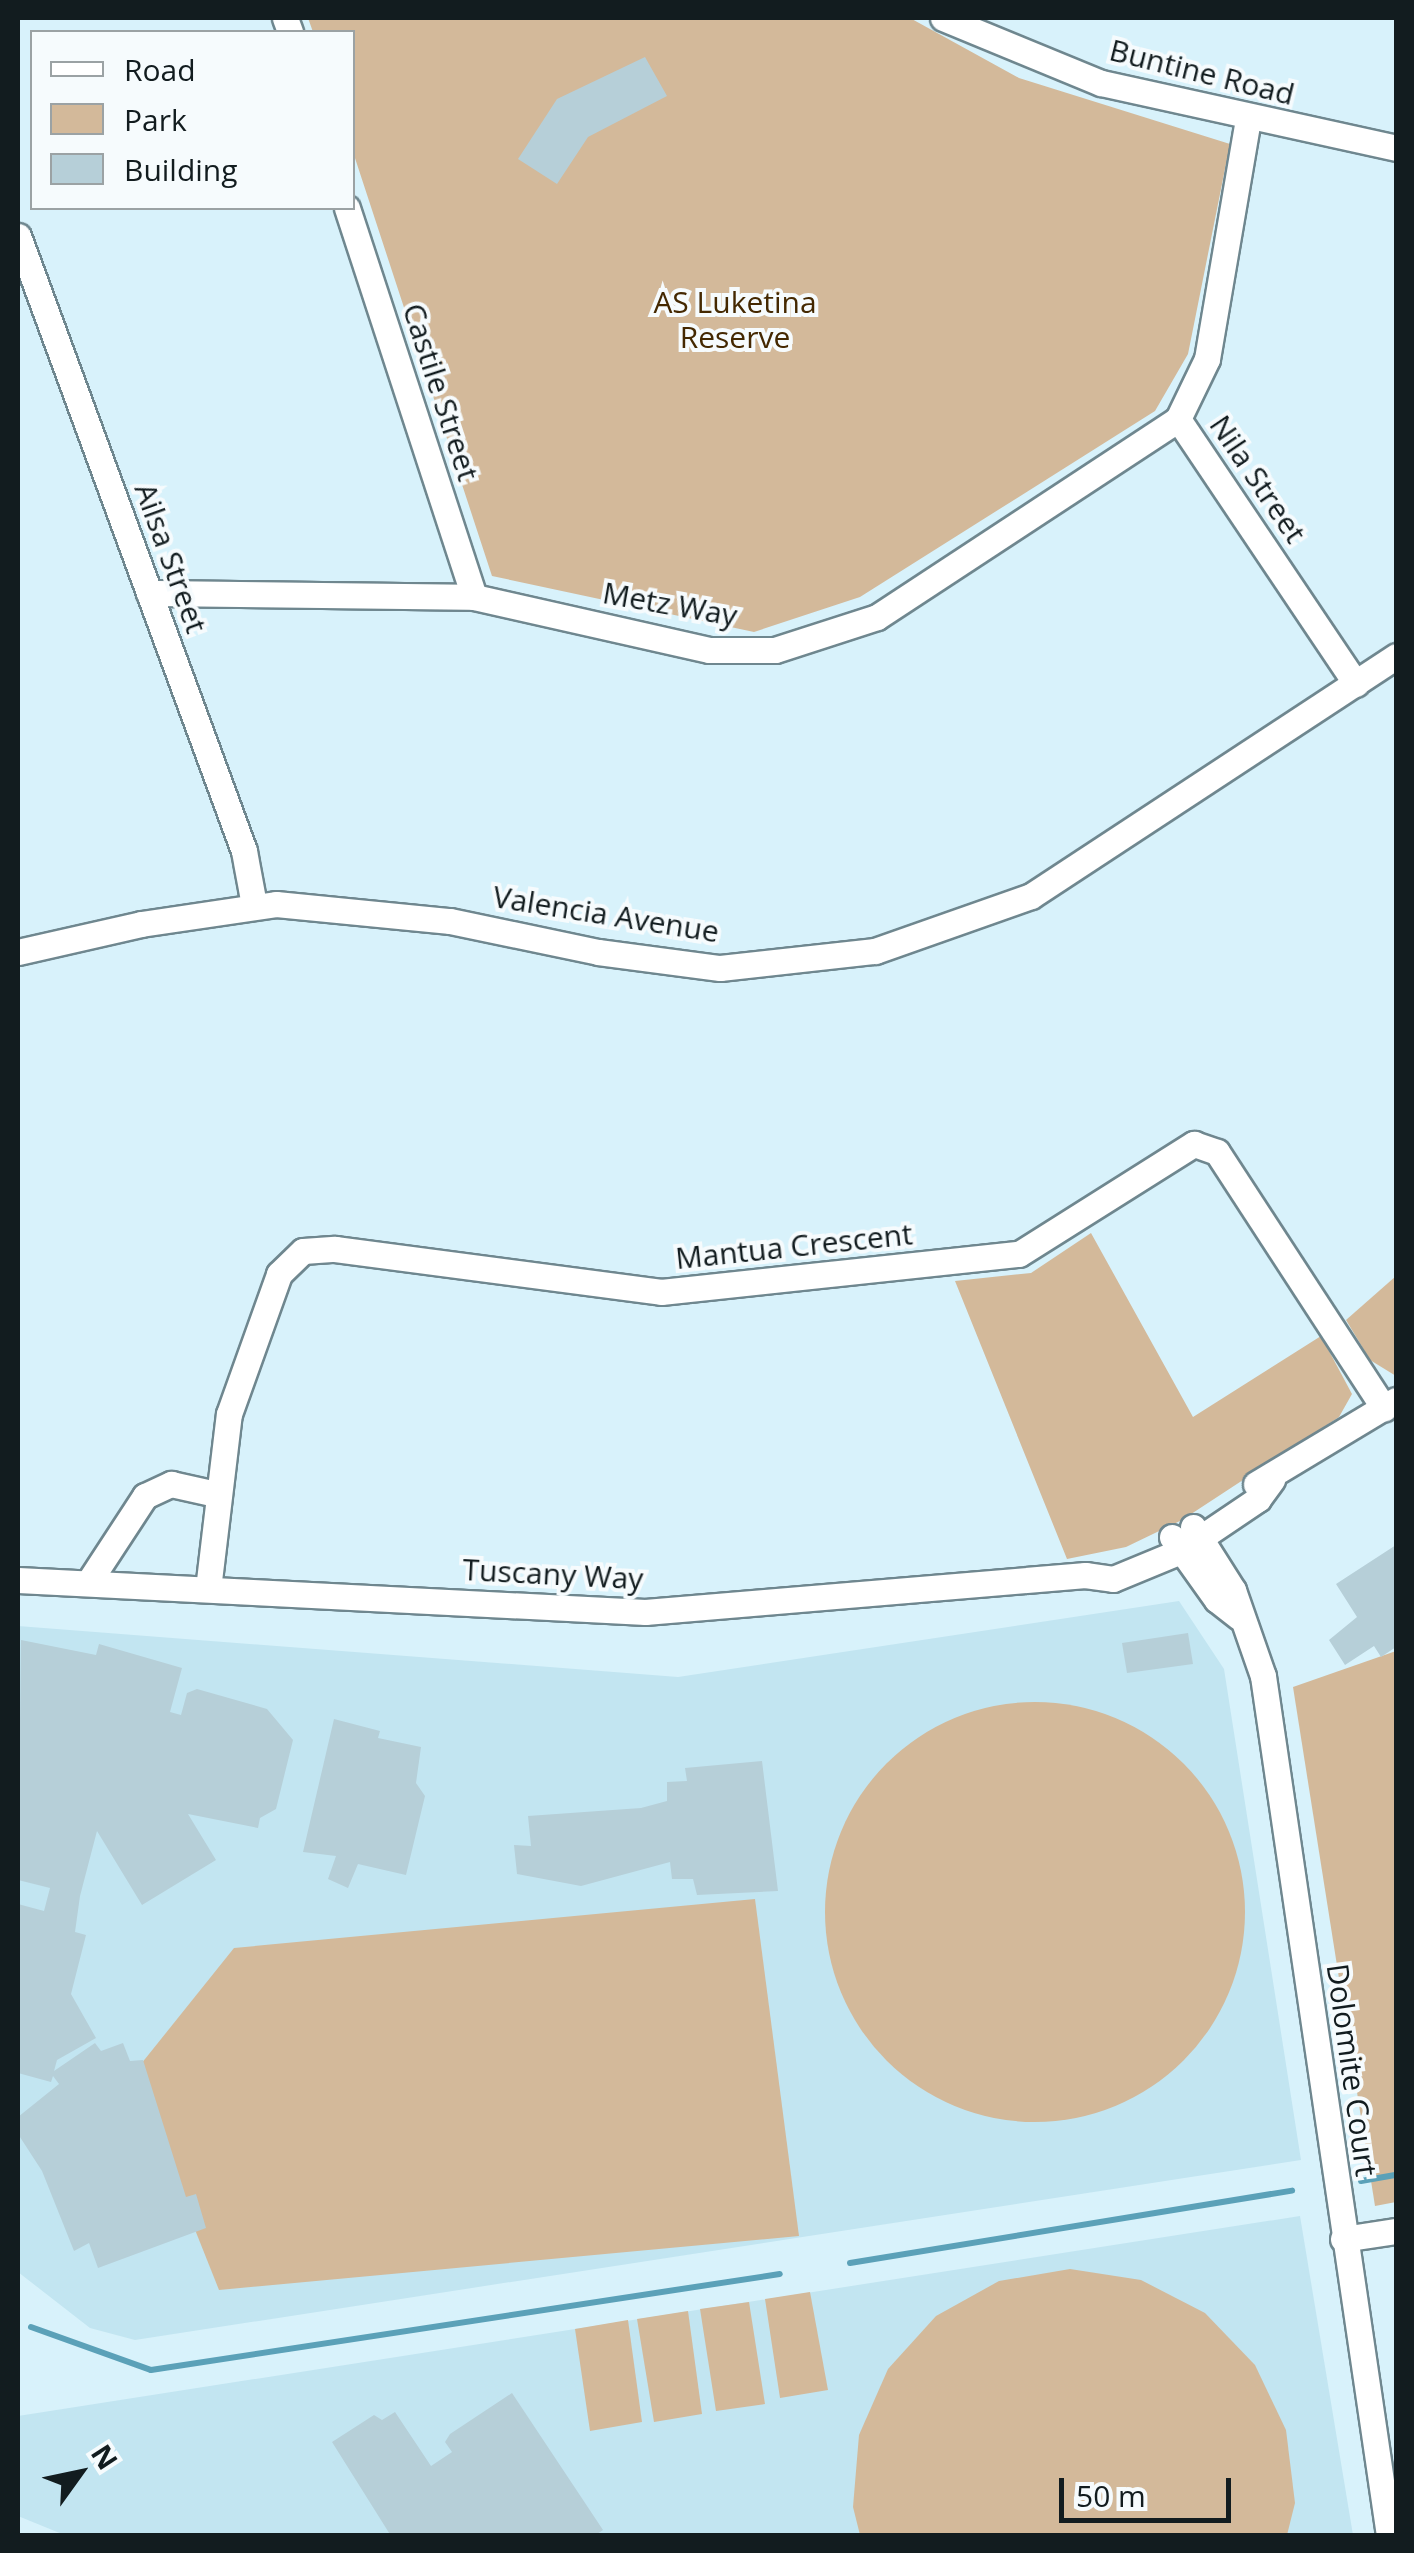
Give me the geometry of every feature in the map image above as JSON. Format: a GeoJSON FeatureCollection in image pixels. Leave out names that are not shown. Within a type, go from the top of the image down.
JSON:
{"type":"FeatureCollection","features":[{"type":"Feature","properties":{"kind":"street","name":"Buntine Road"},"geometry":{"type":"LineString","coordinates":[[943,18],[1101,83],[1248,119],[1396,148]]}},
{"type":"Feature","properties":{"kind":"street","name":"Nila Street"},"geometry":{"type":"LineString","coordinates":[[1248,119],[1208,359],[1178,419],[1356,684]]}},
{"type":"Feature","properties":{"kind":"street","name":"Castile Street"},"geometry":{"type":"LineString","coordinates":[[348,210],[474,597]]}},
{"type":"Feature","properties":{"kind":"street","name":"Ailsa Street"},"geometry":{"type":"LineString","coordinates":[[18,236],[244,851],[254,905]]}},
{"type":"Feature","properties":{"kind":"street","name":"Metz Way"},"geometry":{"type":"LineString","coordinates":[[149,593],[474,597],[709,650],[775,650],[878,616],[1178,419]]}},
{"type":"Feature","properties":{"kind":"street","name":"Valencia Avenue"},"geometry":{"type":"LineString","coordinates":[[22,954],[254,905],[450,921],[598,952],[720,968],[875,951],[1031,896],[1396,656]]}},
{"type":"Feature","properties":{"kind":"street","name":"Mantua Crescent"},"geometry":{"type":"LineString","coordinates":[[208,1589],[216,1494],[241,1379],[279,1274],[303,1251],[335,1249],[661,1292],[1020,1254],[1194,1144],[1217,1152],[1390,1404]]}},
{"type":"Feature","properties":{"kind":"street","name":"Tuscany Way"},"geometry":{"type":"LineString","coordinates":[[18,1580],[645,1612],[1084,1576],[1113,1579],[1186,1538],[1248,1486],[1272,1480],[1390,1404]]}},
{"type":"Feature","properties":{"kind":"street"},"geometry":{"type":"LineString","coordinates":[[88,1583],[144,1496],[172,1484],[216,1494]]}},
{"type":"Feature","properties":{"kind":"street","name":"Dolomite Court"},"geometry":{"type":"LineString","coordinates":[[1186,1538],[1233,1590],[1239,1617],[1263,1676],[1389,2536]]}},
{"type":"Feature","properties":{"kind":"street"},"geometry":{"type":"LineString","coordinates":[[1343,2239],[1396,2231]]}},
{"type":"Feature","properties":{"kind":"shaded area"},"geometry":{"type":"Polygon","coordinates":[[[1179,1601],[1224,1669],[1301,2160],[135,2340],[90,2328],[18,2272],[18,1626],[678,1677],[1179,1601]]]}},
{"type":"Feature","properties":{"kind":"shaded area"},"geometry":{"type":"Polygon","coordinates":[[[1300,2216],[1353,2535],[67,2536],[18,2516],[18,2416],[1300,2216]]]}},
{"type":"Feature","properties":{"kind":"green space","name":"AS Luketina Reserve"},"geometry":{"type":"Polygon","coordinates":[[[308,18],[910,18],[1019,78],[1230,144],[1188,354],[1155,411],[860,597],[754,632],[492,576],[355,158],[355,30],[312,30],[308,18]]]}},
{"type":"Feature","properties":{"kind":"green space"},"geometry":{"type":"Polygon","coordinates":[[[1091,1233],[1193,1417],[1321,1336],[1352,1394],[1339,1417],[1182,1520],[1126,1547],[1067,1559],[955,1281],[1031,1273],[1091,1233]]]}},
{"type":"Feature","properties":{"kind":"green space"},"geometry":{"type":"Polygon","coordinates":[[[1396,1276],[1396,1376],[1370,1360],[1346,1320],[1396,1276]]]}},
{"type":"Feature","properties":{"kind":"green space"},"geometry":{"type":"Polygon","coordinates":[[[1396,1651],[1396,2202],[1375,2206],[1293,1687],[1396,1651]]]}},
{"type":"Feature","properties":{"kind":"green space"},"geometry":{"type":"Polygon","coordinates":[[[1035,1702],[1076,1706],[1115,1718],[1152,1737],[1184,1763],[1210,1795],[1229,1832],[1241,1871],[1245,1912],[1241,1953],[1229,1992],[1210,2029],[1184,2061],[1152,2087],[1115,2106],[1076,2118],[1035,2122],[994,2118],[955,2106],[918,2087],[886,2061],[860,2029],[841,1992],[829,1953],[825,1912],[829,1871],[841,1832],[860,1795],[886,1763],[918,1737],[955,1718],[994,1706],[1035,1702]]]}},
{"type":"Feature","properties":{"kind":"green space"},"geometry":{"type":"Polygon","coordinates":[[[755,1899],[799,2236],[219,2290],[133,2074],[234,1948],[755,1899]]]}},
{"type":"Feature","properties":{"kind":"green space"},"geometry":{"type":"Polygon","coordinates":[[[1070,2269],[1141,2280],[1205,2313],[1255,2365],[1286,2430],[1295,2503],[1287,2535],[860,2535],[853,2507],[859,2435],[888,2369],[936,2316],[999,2281],[1070,2269]]]}},
{"type":"Feature","properties":{"kind":"green space"},"geometry":{"type":"Polygon","coordinates":[[[810,2292],[828,2390],[780,2398],[765,2299],[810,2292]]]}},
{"type":"Feature","properties":{"kind":"green space"},"geometry":{"type":"Polygon","coordinates":[[[749,2302],[765,2404],[716,2411],[700,2309],[749,2302]]]}},
{"type":"Feature","properties":{"kind":"green space"},"geometry":{"type":"Polygon","coordinates":[[[688,2311],[702,2414],[654,2422],[637,2319],[688,2311]]]}},
{"type":"Feature","properties":{"kind":"green space"},"geometry":{"type":"Polygon","coordinates":[[[628,2320],[642,2422],[590,2431],[575,2329],[628,2320]]]}},
{"type":"Feature","properties":{"kind":"building"},"geometry":{"type":"Polygon","coordinates":[[[645,57],[667,96],[588,137],[557,184],[518,159],[557,99],[645,57]]]}},
{"type":"Feature","properties":{"kind":"building"},"geometry":{"type":"Polygon","coordinates":[[[1396,1545],[1396,1647],[1381,1657],[1374,1646],[1345,1665],[1329,1640],[1357,1617],[1336,1584],[1396,1545]]]}},
{"type":"Feature","properties":{"kind":"building"},"geometry":{"type":"Polygon","coordinates":[[[1188,1633],[1193,1664],[1127,1673],[1122,1643],[1188,1633]]]}},
{"type":"Feature","properties":{"kind":"building"},"geometry":{"type":"Polygon","coordinates":[[[21,1640],[96,1655],[99,1644],[182,1668],[170,1712],[181,1715],[187,1693],[197,1689],[267,1709],[293,1740],[276,1809],[260,1818],[258,1828],[188,1814],[216,1860],[142,1905],[97,1831],[80,1896],[75,1932],[86,1935],[71,1994],[96,2038],[57,2060],[54,2071],[95,2043],[101,2051],[123,2043],[130,2061],[143,2060],[186,2197],[196,2194],[206,2228],[98,2268],[89,2243],[74,2251],[42,2171],[18,2134],[18,2117],[59,2084],[53,2076],[51,2082],[18,2073],[18,1904],[44,1911],[50,1888],[18,1880],[21,1640]]]}},
{"type":"Feature","properties":{"kind":"building"},"geometry":{"type":"Polygon","coordinates":[[[334,1719],[380,1731],[378,1738],[421,1747],[416,1783],[425,1796],[406,1875],[358,1864],[348,1888],[328,1879],[336,1856],[303,1852],[334,1719]]]}},
{"type":"Feature","properties":{"kind":"building"},"geometry":{"type":"Polygon","coordinates":[[[762,1761],[778,1891],[697,1895],[693,1879],[672,1879],[670,1862],[581,1886],[517,1874],[514,1845],[531,1846],[528,1816],[641,1808],[667,1801],[667,1782],[687,1781],[685,1768],[762,1761]]]}},
{"type":"Feature","properties":{"kind":"building"},"geometry":{"type":"Polygon","coordinates":[[[512,2393],[603,2530],[594,2536],[391,2536],[332,2442],[374,2415],[382,2420],[395,2412],[431,2466],[452,2452],[445,2442],[450,2434],[512,2393]]]}},
{"type":"Feature","properties":{"kind":"waterway"},"geometry":{"type":"LineString","coordinates":[[1361,2181],[1396,2175]]}},
{"type":"Feature","properties":{"kind":"waterway"},"geometry":{"type":"LineString","coordinates":[[850,2263],[1292,2191]]}},
{"type":"Feature","properties":{"kind":"waterway"},"geometry":{"type":"LineString","coordinates":[[31,2327],[151,2370],[780,2274]]}}]}
